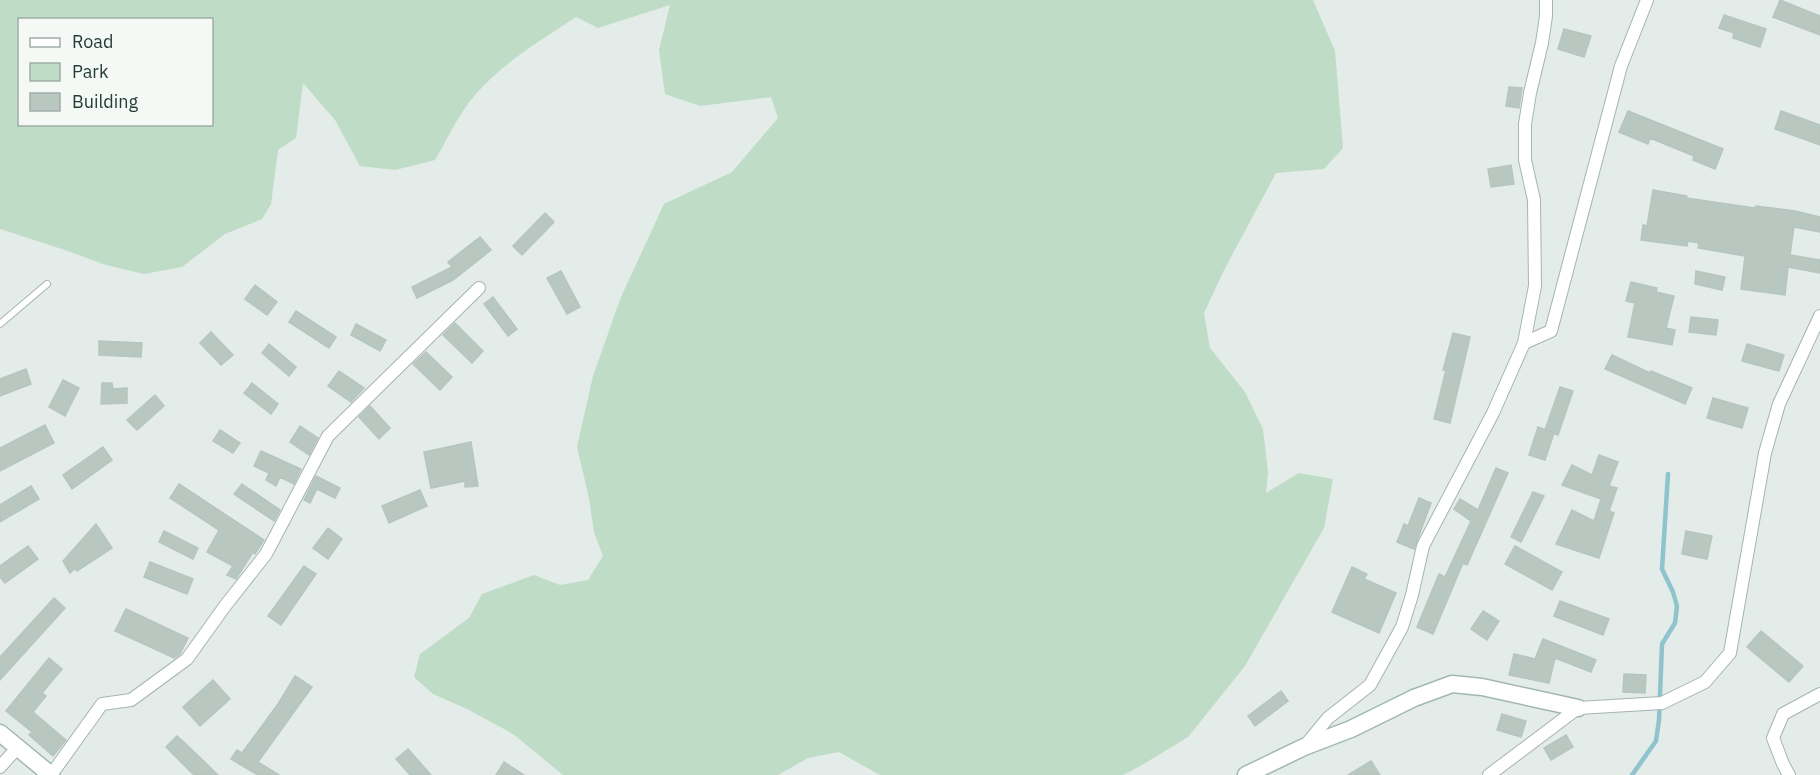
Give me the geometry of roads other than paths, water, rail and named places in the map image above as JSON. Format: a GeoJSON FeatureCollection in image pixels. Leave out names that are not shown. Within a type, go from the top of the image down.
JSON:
{"type":"FeatureCollection","features":[{"type":"Feature","properties":{"kind":"street"},"geometry":{"type":"LineString","coordinates":[[1304,747],[1328,718],[1371,685],[1402,627],[1423,546],[1493,413],[1524,343],[1535,286],[1534,200],[1525,160],[1525,124],[1542,43],[1546,0]]}},
{"type":"Feature","properties":{"kind":"street"},"geometry":{"type":"LineString","coordinates":[[1524,343],[1551,331],[1621,66],[1647,0]]}},
{"type":"Feature","properties":{"kind":"street"},"geometry":{"type":"LineString","coordinates":[[0,733],[51,775],[102,704],[131,700],[187,659],[266,554],[328,436],[478,288]]}},
{"type":"Feature","properties":{"kind":"street"},"geometry":{"type":"LineString","coordinates":[[1246,775],[1304,747],[1351,729],[1414,698],[1452,684],[1482,687],[1578,708],[1662,703],[1705,682],[1730,653],[1766,453],[1779,404],[1820,316]]}},
{"type":"Feature","properties":{"kind":"street"},"geometry":{"type":"LineString","coordinates":[[1790,775],[1773,738],[1783,714],[1820,694]]}},
{"type":"Feature","properties":{"kind":"street"},"geometry":{"type":"LineString","coordinates":[[1490,775],[1578,708]]}},
{"type":"Feature","properties":{"kind":"street"},"geometry":{"type":"LineString","coordinates":[[0,767],[18,747]]}},
{"type":"Feature","properties":{"kind":"lane"},"geometry":{"type":"LineString","coordinates":[[0,324],[47,284]]}},
{"type":"Feature","properties":{"kind":"waterway"},"geometry":{"type":"LineString","coordinates":[[1632,775],[1656,741],[1662,644],[1675,623],[1677,606],[1662,569],[1668,474]]}}]}
